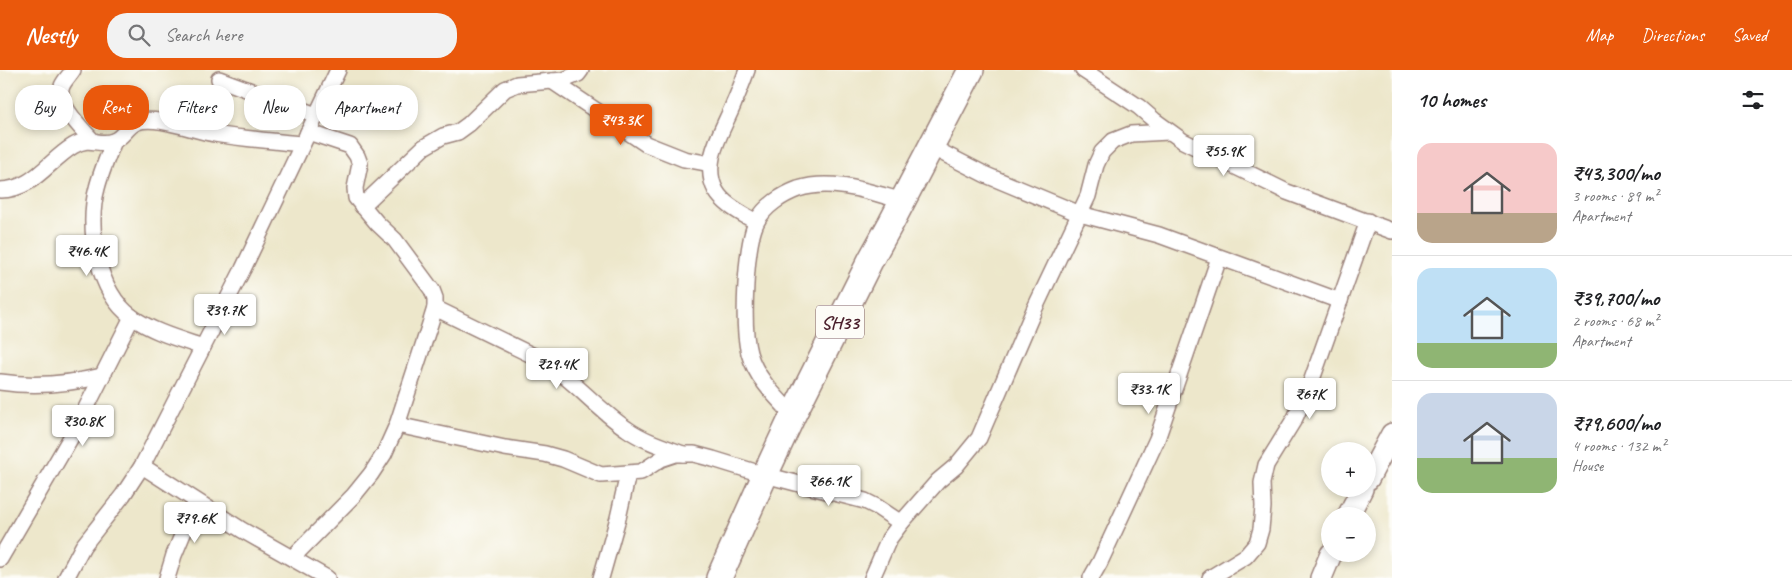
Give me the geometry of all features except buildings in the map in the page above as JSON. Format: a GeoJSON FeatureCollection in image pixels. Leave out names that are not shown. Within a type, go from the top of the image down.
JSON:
{"type":"FeatureCollection","features":[{"type":"Feature","properties":{"kind":"main road","name":"SH33"},"geometry":{"type":"LineString","coordinates":[[720,578],[764,475],[871,259],[970,70]]}},
{"type":"Feature","properties":{"kind":"street"},"geometry":{"type":"LineString","coordinates":[[73,70],[62,86],[60,94],[72,116],[92,140]]}},
{"type":"Feature","properties":{"kind":"street"},"geometry":{"type":"LineString","coordinates":[[331,85],[338,70]]}},
{"type":"Feature","properties":{"kind":"street"},"geometry":{"type":"LineString","coordinates":[[362,206],[424,147],[443,136],[458,132],[469,124],[505,89],[517,84],[564,80],[578,74],[581,70]]}},
{"type":"Feature","properties":{"kind":"street"},"geometry":{"type":"LineString","coordinates":[[747,70],[714,149],[711,178],[716,192],[727,204],[756,222]]}},
{"type":"Feature","properties":{"kind":"street"},"geometry":{"type":"LineString","coordinates":[[1083,70],[1139,107],[1169,132],[1183,140],[1278,188],[1392,231]]}},
{"type":"Feature","properties":{"kind":"street"},"geometry":{"type":"LineString","coordinates":[[66,578],[83,546],[123,495],[142,466],[242,269],[316,115],[218,79]]}},
{"type":"Feature","properties":{"kind":"street"},"geometry":{"type":"LineString","coordinates":[[552,81],[646,144],[684,159],[711,164]]}},
{"type":"Feature","properties":{"kind":"street"},"geometry":{"type":"LineString","coordinates":[[2,192],[18,188],[29,182],[74,146],[92,140],[105,143],[114,141],[136,122],[145,120],[159,121],[217,135],[305,138],[350,146],[360,164],[355,188],[356,198],[395,240],[422,275],[435,298],[435,308],[397,424],[384,454],[354,495],[292,558]]}},
{"type":"Feature","properties":{"kind":"street"},"geometry":{"type":"LineString","coordinates":[[872,578],[889,539],[901,523],[938,481],[956,466],[979,438],[1034,310],[1088,196],[1096,165],[1102,152],[1113,140],[1131,134],[1169,132]]}},
{"type":"Feature","properties":{"kind":"street"},"geometry":{"type":"LineString","coordinates":[[114,141],[97,187],[94,202],[99,268],[112,296],[132,317],[156,330],[202,347]]}},
{"type":"Feature","properties":{"kind":"street"},"geometry":{"type":"LineString","coordinates":[[930,147],[986,176],[1080,214],[1159,235],[1340,301]]}},
{"type":"Feature","properties":{"kind":"street"},"geometry":{"type":"LineString","coordinates":[[794,415],[770,391],[759,375],[750,354],[745,308],[750,248],[756,222],[766,209],[780,198],[799,189],[824,185],[853,188],[903,201]]}},
{"type":"Feature","properties":{"kind":"street"},"geometry":{"type":"LineString","coordinates":[[1210,578],[1246,556],[1257,543],[1261,529],[1262,483],[1266,465],[1294,418],[1310,385],[1368,221]]}},
{"type":"Feature","properties":{"kind":"street"},"geometry":{"type":"LineString","coordinates":[[1091,578],[1157,439],[1219,258]]}},
{"type":"Feature","properties":{"kind":"street"},"geometry":{"type":"LineString","coordinates":[[435,308],[544,360],[628,430],[647,440],[684,454]]}},
{"type":"Feature","properties":{"kind":"street"},"geometry":{"type":"LineString","coordinates":[[0,559],[74,432],[132,317]]}},
{"type":"Feature","properties":{"kind":"street"},"geometry":{"type":"LineString","coordinates":[[0,382],[56,383],[80,381],[102,376]]}},
{"type":"Feature","properties":{"kind":"street"},"geometry":{"type":"LineString","coordinates":[[397,424],[505,448],[545,454],[601,475],[641,472],[661,460],[676,454],[694,454],[764,475],[865,501],[901,523]]}},
{"type":"Feature","properties":{"kind":"street"},"geometry":{"type":"LineString","coordinates":[[1376,464],[1392,434]]}},
{"type":"Feature","properties":{"kind":"street"},"geometry":{"type":"LineString","coordinates":[[142,466],[242,530],[327,578]]}},
{"type":"Feature","properties":{"kind":"street"},"geometry":{"type":"LineString","coordinates":[[600,578],[618,518],[628,474]]}},
{"type":"Feature","properties":{"kind":"street"},"geometry":{"type":"LineString","coordinates":[[167,578],[174,555],[196,502]]}},
{"type":"Feature","properties":{"kind":"street"},"geometry":{"type":"LineString","coordinates":[[1321,578],[1328,562]]}}]}
